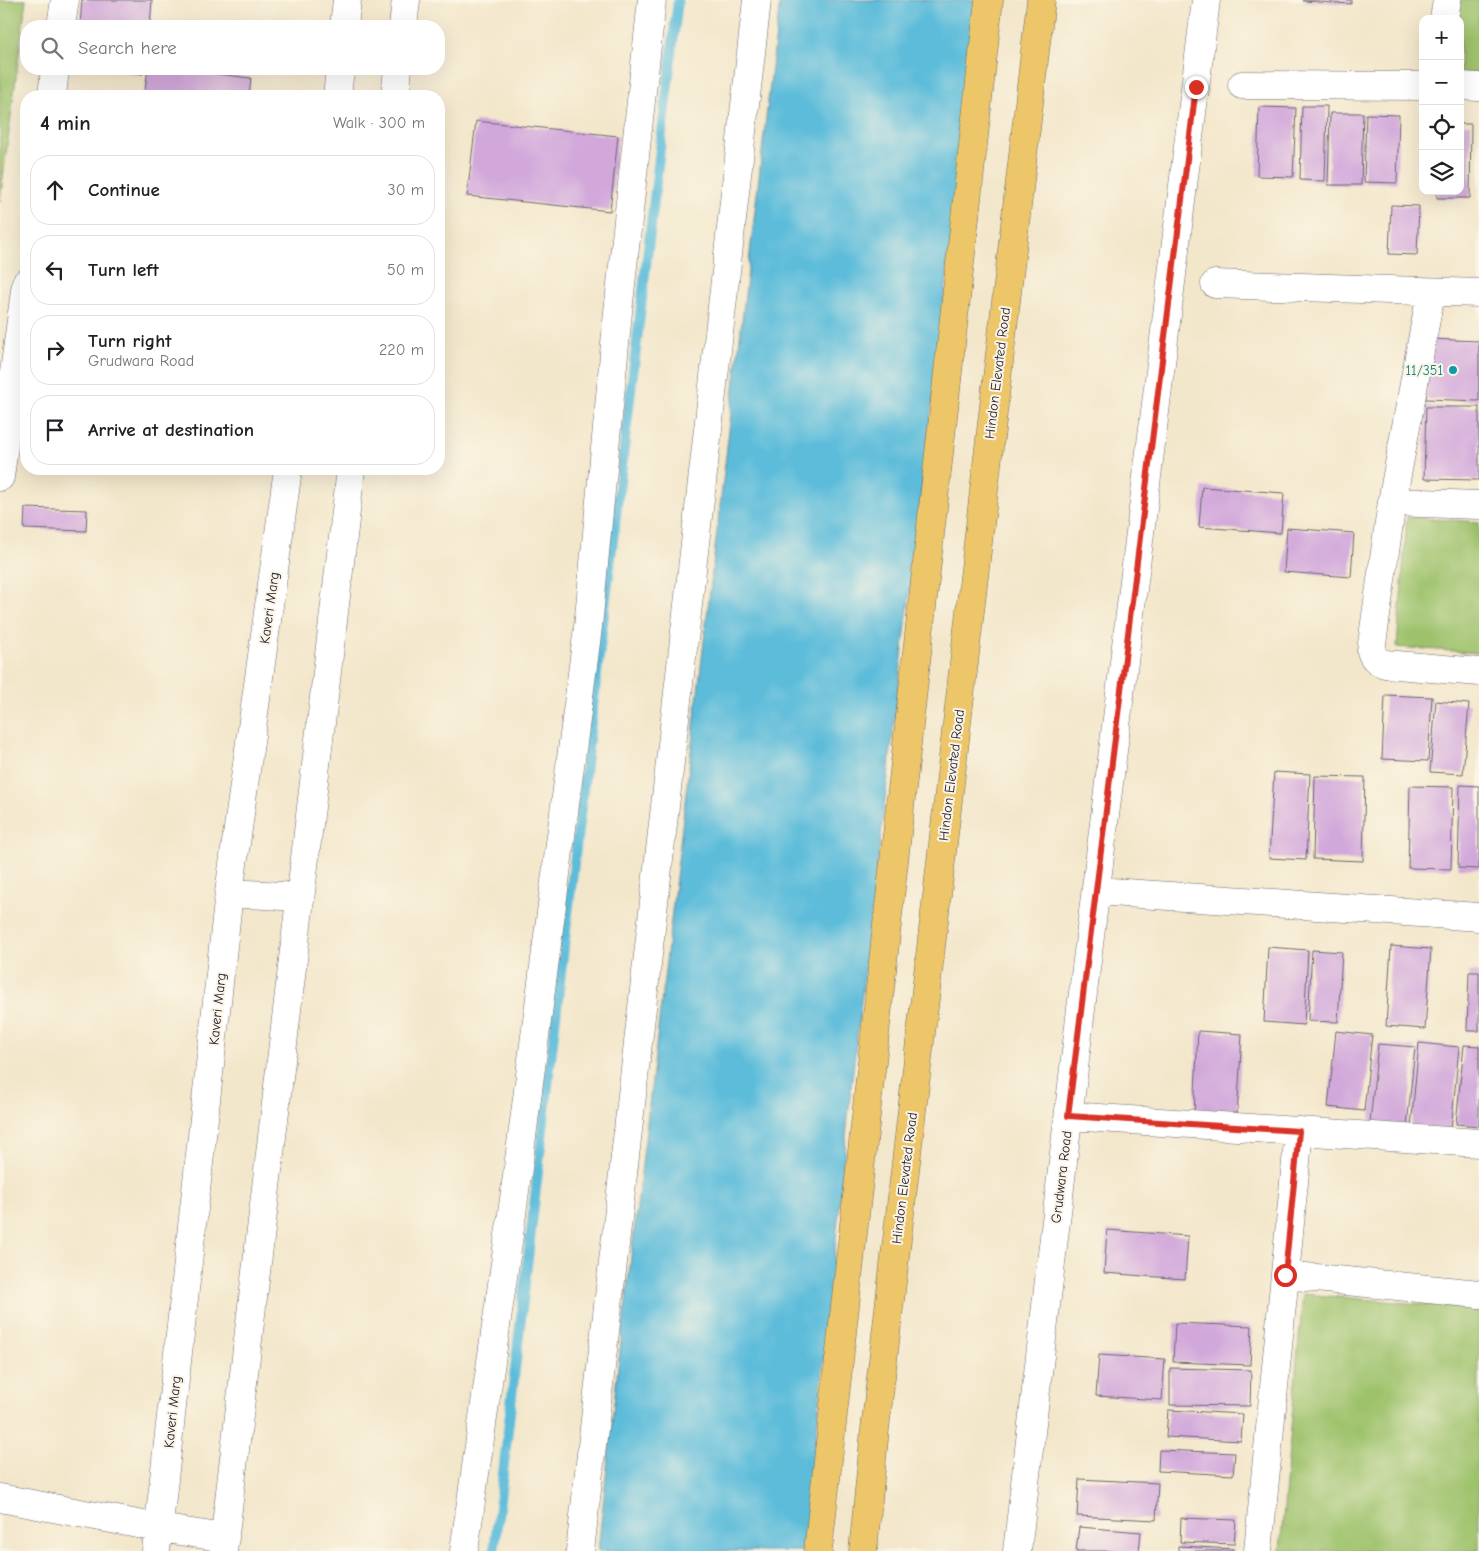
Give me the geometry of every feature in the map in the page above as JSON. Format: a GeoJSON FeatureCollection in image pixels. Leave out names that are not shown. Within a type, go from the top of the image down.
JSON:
{"type":"FeatureCollection","features":[{"type":"Feature","properties":{"kind":"highway"},"geometry":{"type":"LineString","coordinates":[[818,1551],[989,0]]}},
{"type":"Feature","properties":{"kind":"highway","name":"Hindon Elevated Road"},"geometry":{"type":"LineString","coordinates":[[863,1551],[880,1389],[1041,0]]}},
{"type":"Feature","properties":{"kind":"street"},"geometry":{"type":"LineString","coordinates":[[62,20],[65,0]]}},
{"type":"Feature","properties":{"kind":"street"},"geometry":{"type":"LineString","coordinates":[[345,20],[347,0]]}},
{"type":"Feature","properties":{"kind":"street"},"geometry":{"type":"LineString","coordinates":[[404,20],[406,0]]}},
{"type":"Feature","properties":{"kind":"street"},"geometry":{"type":"LineString","coordinates":[[464,1551],[512,1214],[588,627],[618,312],[652,0]]}},
{"type":"Feature","properties":{"kind":"street"},"geometry":{"type":"LineString","coordinates":[[580,1551],[757,0]]}},
{"type":"Feature","properties":{"kind":"street","name":"Grudwara Road"},"geometry":{"type":"LineString","coordinates":[[1017,1551],[1068,1116],[1206,0]]}},
{"type":"Feature","properties":{"kind":"street"},"geometry":{"type":"LineString","coordinates":[[1445,15],[1447,0]]}},
{"type":"Feature","properties":{"kind":"street"},"geometry":{"type":"LineString","coordinates":[[53,90],[54,75]]}},
{"type":"Feature","properties":{"kind":"street"},"geometry":{"type":"LineString","coordinates":[[338,90],[339,75]]}},
{"type":"Feature","properties":{"kind":"street"},"geometry":{"type":"LineString","coordinates":[[396,90],[397,75]]}},
{"type":"Feature","properties":{"kind":"street"},"geometry":{"type":"LineString","coordinates":[[1242,85],[1419,86]]}},
{"type":"Feature","properties":{"kind":"street"},"geometry":{"type":"LineString","coordinates":[[1464,86],[1479,86]]}},
{"type":"Feature","properties":{"kind":"street"},"geometry":{"type":"LineString","coordinates":[[1215,284],[1479,293]]}},
{"type":"Feature","properties":{"kind":"street"},"geometry":{"type":"LineString","coordinates":[[1431,292],[1392,502],[1371,650],[1373,657],[1378,662],[1385,664],[1479,672]]}},
{"type":"Feature","properties":{"kind":"street"},"geometry":{"type":"LineString","coordinates":[[0,477],[20,328]]}},
{"type":"Feature","properties":{"kind":"street","name":"Kaveri Marg"},"geometry":{"type":"LineString","coordinates":[[158,1540],[230,893],[287,475]]}},
{"type":"Feature","properties":{"kind":"street"},"geometry":{"type":"LineString","coordinates":[[0,1498],[158,1540],[224,1545],[350,475]]}},
{"type":"Feature","properties":{"kind":"street"},"geometry":{"type":"LineString","coordinates":[[1392,502],[1479,505]]}},
{"type":"Feature","properties":{"kind":"street"},"geometry":{"type":"LineString","coordinates":[[1096,891],[1479,917]]}},
{"type":"Feature","properties":{"kind":"street"},"geometry":{"type":"LineString","coordinates":[[230,893],[299,897]]}},
{"type":"Feature","properties":{"kind":"street"},"geometry":{"type":"LineString","coordinates":[[1068,1116],[1479,1143]]}},
{"type":"Feature","properties":{"kind":"street"},"geometry":{"type":"LineString","coordinates":[[1258,1551],[1299,1131]]}},
{"type":"Feature","properties":{"kind":"street"},"geometry":{"type":"LineString","coordinates":[[1285,1275],[1479,1294]]}},
{"type":"Feature","properties":{"kind":"green space"},"geometry":{"type":"Polygon","coordinates":[[[0,0],[26,0],[23,20],[20,20],[20,46],[0,201],[0,0]]]}},
{"type":"Feature","properties":{"kind":"green space"},"geometry":{"type":"Polygon","coordinates":[[[1461,0],[1479,0],[1479,73],[1464,73],[1464,15],[1459,15],[1461,0]]]}},
{"type":"Feature","properties":{"kind":"green space"},"geometry":{"type":"Polygon","coordinates":[[[1407,517],[1479,522],[1479,653],[1397,647],[1407,517]]]}},
{"type":"Feature","properties":{"kind":"green space"},"geometry":{"type":"Polygon","coordinates":[[[1303,1294],[1479,1309],[1479,1551],[1280,1551],[1303,1294]]]}},
{"type":"Feature","properties":{"kind":"water"},"geometry":{"type":"Polygon","coordinates":[[[780,0],[980,0],[851,1087],[805,1551],[598,1551],[616,1384],[780,0]]]}},
{"type":"Feature","properties":{"kind":"building"},"geometry":{"type":"Polygon","coordinates":[[[82,0],[152,0],[150,20],[80,20],[82,0]]]}},
{"type":"Feature","properties":{"kind":"building"},"geometry":{"type":"Polygon","coordinates":[[[1351,0],[1351,4],[1303,1],[1351,0]]]}},
{"type":"Feature","properties":{"kind":"building"},"geometry":{"type":"Polygon","coordinates":[[[147,75],[225,75],[251,78],[250,90],[145,90],[147,75]]]}},
{"type":"Feature","properties":{"kind":"building"},"geometry":{"type":"Polygon","coordinates":[[[1302,106],[1327,106],[1325,181],[1300,180],[1302,106]]]}},
{"type":"Feature","properties":{"kind":"building"},"geometry":{"type":"Polygon","coordinates":[[[1259,107],[1296,108],[1293,177],[1257,176],[1259,107]]]}},
{"type":"Feature","properties":{"kind":"building"},"geometry":{"type":"Polygon","coordinates":[[[1330,113],[1363,113],[1361,185],[1328,185],[1330,113]]]}},
{"type":"Feature","properties":{"kind":"building"},"geometry":{"type":"Polygon","coordinates":[[[1366,114],[1399,115],[1397,183],[1364,182],[1366,114]]]}},
{"type":"Feature","properties":{"kind":"building"},"geometry":{"type":"Polygon","coordinates":[[[476,121],[618,136],[610,211],[467,196],[476,121]]]}},
{"type":"Feature","properties":{"kind":"building"},"geometry":{"type":"Polygon","coordinates":[[[1464,124],[1471,124],[1470,198],[1437,198],[1437,195],[1464,195],[1464,124]]]}},
{"type":"Feature","properties":{"kind":"building"},"geometry":{"type":"Polygon","coordinates":[[[1391,205],[1419,206],[1417,255],[1389,254],[1391,205]]]}},
{"type":"Feature","properties":{"kind":"building","name":"11/351"},"geometry":{"type":"Polygon","coordinates":[[[1429,339],[1479,341],[1479,401],[1426,399],[1429,339]]]}},
{"type":"Feature","properties":{"kind":"building"},"geometry":{"type":"Polygon","coordinates":[[[1426,407],[1479,407],[1479,480],[1424,479],[1426,407]]]}},
{"type":"Feature","properties":{"kind":"building"},"geometry":{"type":"Polygon","coordinates":[[[1202,487],[1284,493],[1281,533],[1199,527],[1202,487]]]}},
{"type":"Feature","properties":{"kind":"building"},"geometry":{"type":"Polygon","coordinates":[[[25,508],[87,510],[86,531],[24,529],[25,508]]]}},
{"type":"Feature","properties":{"kind":"building"},"geometry":{"type":"Polygon","coordinates":[[[1287,528],[1354,533],[1351,577],[1284,572],[1287,528]]]}},
{"type":"Feature","properties":{"kind":"building"},"geometry":{"type":"Polygon","coordinates":[[[1385,695],[1432,697],[1428,761],[1382,759],[1385,695]]]}},
{"type":"Feature","properties":{"kind":"building"},"geometry":{"type":"Polygon","coordinates":[[[1436,701],[1469,704],[1463,774],[1430,772],[1436,701]]]}},
{"type":"Feature","properties":{"kind":"building"},"geometry":{"type":"Polygon","coordinates":[[[1274,772],[1310,774],[1306,860],[1269,858],[1274,772]]]}},
{"type":"Feature","properties":{"kind":"building"},"geometry":{"type":"Polygon","coordinates":[[[1315,776],[1365,777],[1363,861],[1313,859],[1315,776]]]}},
{"type":"Feature","properties":{"kind":"building"},"geometry":{"type":"Polygon","coordinates":[[[1460,785],[1479,786],[1479,869],[1458,868],[1460,785]]]}},
{"type":"Feature","properties":{"kind":"building"},"geometry":{"type":"Polygon","coordinates":[[[1410,786],[1453,787],[1451,869],[1408,868],[1410,786]]]}},
{"type":"Feature","properties":{"kind":"building"},"geometry":{"type":"Polygon","coordinates":[[[1391,946],[1431,949],[1425,1029],[1386,1026],[1391,946]]]}},
{"type":"Feature","properties":{"kind":"building"},"geometry":{"type":"Polygon","coordinates":[[[1268,947],[1308,950],[1304,1025],[1264,1022],[1268,947]]]}},
{"type":"Feature","properties":{"kind":"building"},"geometry":{"type":"Polygon","coordinates":[[[1312,950],[1342,952],[1338,1022],[1308,1021],[1312,950]]]}},
{"type":"Feature","properties":{"kind":"building"},"geometry":{"type":"Polygon","coordinates":[[[1469,972],[1479,972],[1479,1031],[1467,1031],[1469,972]]]}},
{"type":"Feature","properties":{"kind":"building"},"geometry":{"type":"Polygon","coordinates":[[[1198,1031],[1242,1034],[1237,1116],[1194,1114],[1198,1031]]]}},
{"type":"Feature","properties":{"kind":"building"},"geometry":{"type":"Polygon","coordinates":[[[1336,1031],[1372,1035],[1364,1111],[1328,1107],[1336,1031]]]}},
{"type":"Feature","properties":{"kind":"building"},"geometry":{"type":"Polygon","coordinates":[[[1419,1043],[1459,1047],[1451,1130],[1411,1127],[1419,1043]]]}},
{"type":"Feature","properties":{"kind":"building"},"geometry":{"type":"Polygon","coordinates":[[[1378,1044],[1415,1047],[1407,1126],[1370,1123],[1378,1044]]]}},
{"type":"Feature","properties":{"kind":"building"},"geometry":{"type":"Polygon","coordinates":[[[1464,1045],[1479,1046],[1479,1126],[1456,1124],[1464,1045]]]}},
{"type":"Feature","properties":{"kind":"building"},"geometry":{"type":"Polygon","coordinates":[[[1107,1230],[1188,1236],[1185,1279],[1104,1273],[1107,1230]]]}},
{"type":"Feature","properties":{"kind":"building"},"geometry":{"type":"Polygon","coordinates":[[[1175,1323],[1252,1326],[1250,1365],[1173,1362],[1175,1323]]]}},
{"type":"Feature","properties":{"kind":"building"},"geometry":{"type":"Polygon","coordinates":[[[1099,1355],[1165,1359],[1162,1400],[1096,1396],[1099,1355]]]}},
{"type":"Feature","properties":{"kind":"building"},"geometry":{"type":"Polygon","coordinates":[[[1170,1368],[1251,1370],[1250,1406],[1170,1405],[1170,1368]]]}},
{"type":"Feature","properties":{"kind":"building"},"geometry":{"type":"Polygon","coordinates":[[[1168,1410],[1243,1414],[1241,1441],[1166,1437],[1168,1410]]]}},
{"type":"Feature","properties":{"kind":"building"},"geometry":{"type":"Polygon","coordinates":[[[1159,1450],[1235,1453],[1233,1475],[1158,1471],[1159,1450]]]}},
{"type":"Feature","properties":{"kind":"building"},"geometry":{"type":"Polygon","coordinates":[[[1079,1479],[1158,1483],[1156,1520],[1077,1516],[1079,1479]]]}},
{"type":"Feature","properties":{"kind":"building"},"geometry":{"type":"Polygon","coordinates":[[[1181,1518],[1236,1520],[1234,1544],[1180,1542],[1181,1518]]]}},
{"type":"Feature","properties":{"kind":"building"},"geometry":{"type":"Polygon","coordinates":[[[1079,1527],[1141,1532],[1139,1551],[1076,1551],[1079,1527]]]}},
{"type":"Feature","properties":{"kind":"building"},"geometry":{"type":"Polygon","coordinates":[[[1178,1546],[1233,1549],[1233,1551],[1178,1551],[1178,1546]]]}},
{"type":"Feature","properties":{"kind":"waterway"},"geometry":{"type":"LineString","coordinates":[[494,1551],[564,947],[678,0]]}},
{"type":"Feature","properties":{"kind":"place","name":"11/351"},"geometry":{"type":"Point","coordinates":[1453,370]}},
{"type":"Feature","properties":{"kind":"route"},"geometry":{"type":"LineString","coordinates":[[1196,87],[1068,1116],[1299,1131],[1285,1275]]}}]}
